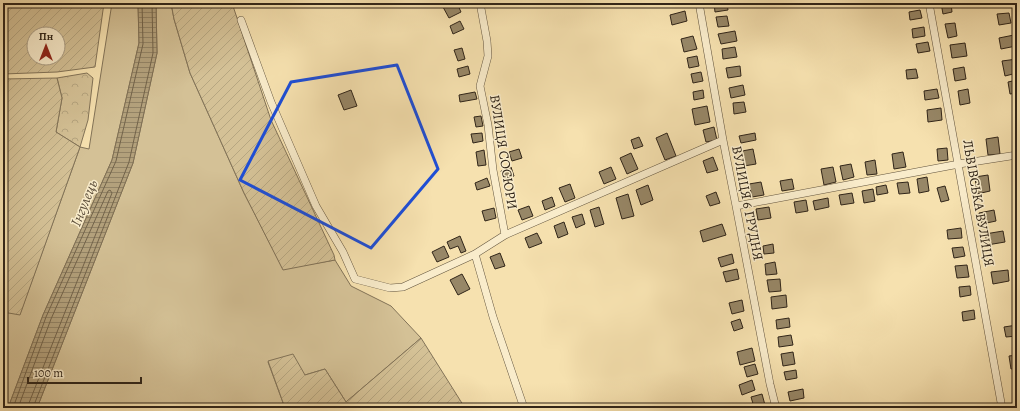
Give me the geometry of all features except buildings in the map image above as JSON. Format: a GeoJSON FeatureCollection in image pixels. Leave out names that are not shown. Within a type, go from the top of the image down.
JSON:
{"type":"FeatureCollection","features":[{"type":"Feature","properties":{"kind":"street","name":"ВУЛИЦЯ СОСЮРИ"},"geometry":{"type":"LineString","coordinates":[[480,3],[487,41],[488,56],[480,86],[488,125],[493,170],[505,235]]}},
{"type":"Feature","properties":{"kind":"street","name":"ВУЛИЦЯ 6 ГРУДНЯ"},"geometry":{"type":"LineString","coordinates":[[699,3],[723,140],[770,384],[776,408]]}},
{"type":"Feature","properties":{"kind":"street","name":"ЛЬВІВСЬКА ВУЛИЦЯ"},"geometry":{"type":"LineString","coordinates":[[929,3],[1002,408]]}},
{"type":"Feature","properties":{"kind":"street"},"geometry":{"type":"LineString","coordinates":[[1016,3],[1017,10]]}},
{"type":"Feature","properties":{"kind":"street"},"geometry":{"type":"LineString","coordinates":[[241,20],[271,102],[316,206],[343,252],[355,279],[390,288],[403,287],[475,254],[505,235],[723,140]]}},
{"type":"Feature","properties":{"kind":"street"},"geometry":{"type":"LineString","coordinates":[[736,206],[958,164],[1017,155]]}},
{"type":"Feature","properties":{"kind":"street"},"geometry":{"type":"LineString","coordinates":[[475,254],[493,317],[524,408]]}},
{"type":"Feature","properties":{"kind":"highlighted area"},"geometry":{"type":"Polygon","coordinates":[[[397,65],[438,169],[371,248],[240,180],[291,82],[397,65]]]}},
{"type":"Feature","properties":{"kind":"green space"},"geometry":{"type":"Polygon","coordinates":[[[3,3],[104,3],[95,67],[57,72],[3,74],[3,3]]]}},
{"type":"Feature","properties":{"kind":"green space"},"geometry":{"type":"Polygon","coordinates":[[[112,3],[138,3],[139,43],[112,160],[43,315],[8,408],[3,408],[3,312],[20,314],[80,147],[89,149],[112,3]]]}},
{"type":"Feature","properties":{"kind":"green space"},"geometry":{"type":"Polygon","coordinates":[[[156,3],[171,3],[174,19],[190,73],[244,193],[283,269],[335,260],[351,286],[391,306],[421,338],[346,402],[325,369],[305,375],[268,362],[285,408],[37,408],[133,163],[157,53],[156,3]]]}},
{"type":"Feature","properties":{"kind":"green space"},"geometry":{"type":"Polygon","coordinates":[[[171,3],[232,3],[271,120],[335,260],[283,270],[244,193],[190,73],[174,19],[171,3]]]}},
{"type":"Feature","properties":{"kind":"green space"},"geometry":{"type":"Polygon","coordinates":[[[87,73],[93,78],[88,120],[80,147],[56,132],[62,98],[57,78],[87,73]]]}},
{"type":"Feature","properties":{"kind":"green space"},"geometry":{"type":"Polygon","coordinates":[[[57,78],[62,98],[56,132],[80,147],[20,315],[3,312],[3,79],[57,78]]]}},
{"type":"Feature","properties":{"kind":"green space"},"geometry":{"type":"Polygon","coordinates":[[[421,338],[465,408],[285,408],[268,361],[293,354],[305,375],[325,369],[346,402],[421,338]]]}},
{"type":"Feature","properties":{"kind":"water"},"geometry":{"type":"Polygon","coordinates":[[[138,3],[156,3],[157,53],[133,163],[37,408],[8,408],[43,315],[112,160],[139,43],[138,3]]]}},
{"type":"Feature","properties":{"kind":"water label","name":"Інгулець"},"geometry":{"type":"Point","coordinates":[84,203]}}]}
